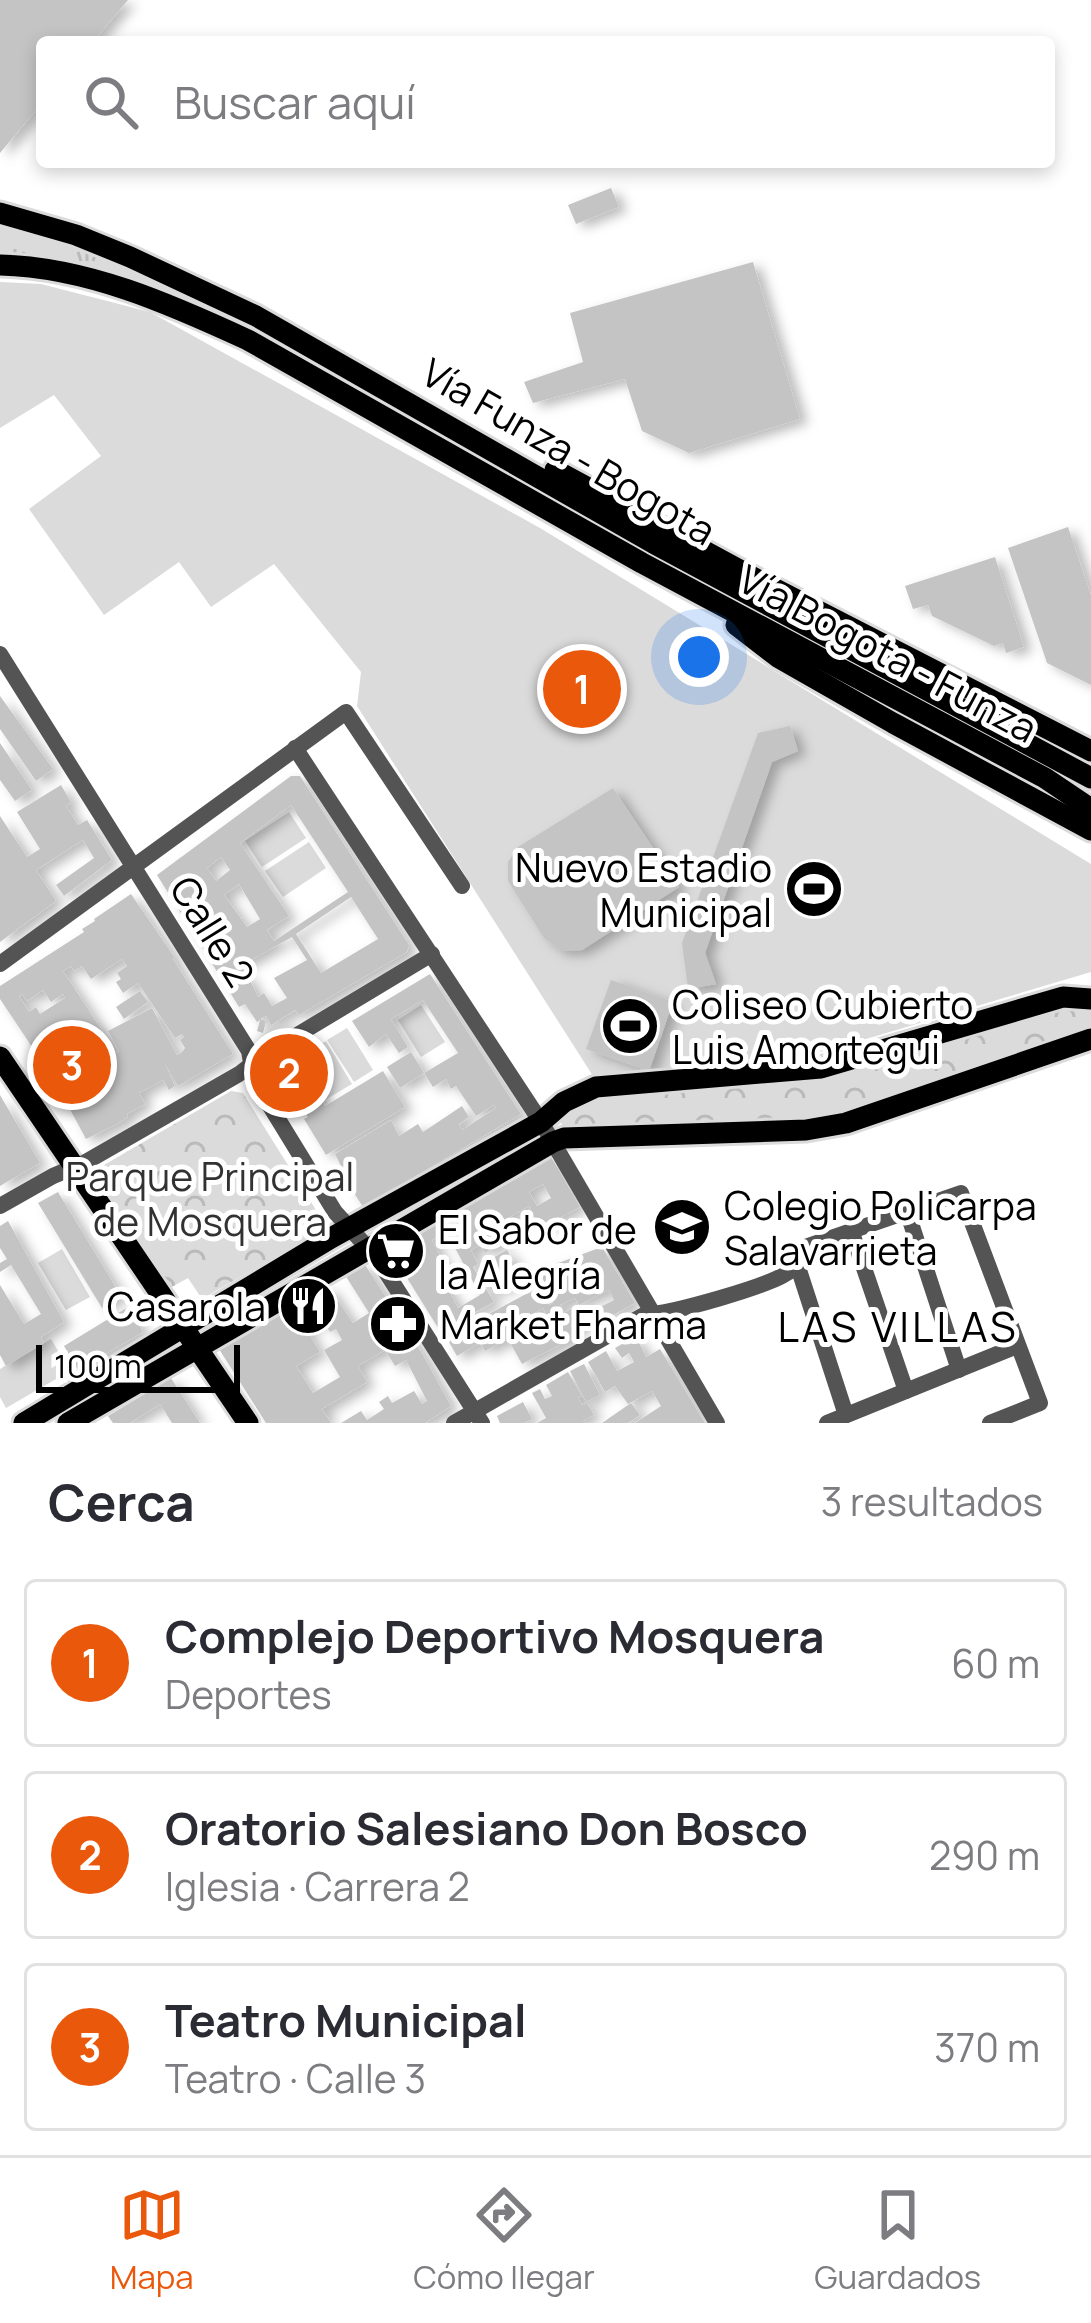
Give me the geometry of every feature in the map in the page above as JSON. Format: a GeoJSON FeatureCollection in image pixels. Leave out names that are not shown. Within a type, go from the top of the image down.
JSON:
{"type":"FeatureCollection","features":[{"type":"Feature","properties":{"kind":"main road","name":"Vía Funza - Bogota"},"geometry":{"type":"LineString","coordinates":[[0,213],[76,236],[183,280],[289,333],[653,543],[1091,778]]}},
{"type":"Feature","properties":{"kind":"main road","name":"Vía Bogota - Funza"},"geometry":{"type":"LineString","coordinates":[[0,265],[114,284],[227,330],[704,596],[1045,778],[1091,809]]}},
{"type":"Feature","properties":{"kind":"main road"},"geometry":{"type":"LineString","coordinates":[[414,405],[518,451],[1091,751]]}},
{"type":"Feature","properties":{"kind":"main road"},"geometry":{"type":"LineString","coordinates":[[704,596],[779,658],[1091,830]]}},
{"type":"Feature","properties":{"kind":"main road"},"geometry":{"type":"LineString","coordinates":[[68,1423],[369,1248],[547,1132],[564,1102],[596,1087],[821,1068],[1063,997],[1091,999]]}},
{"type":"Feature","properties":{"kind":"main road"},"geometry":{"type":"LineString","coordinates":[[24,1423],[349,1229],[547,1132],[564,1138],[806,1130],[846,1123],[1091,1039]]}},
{"type":"Feature","properties":{"kind":"main road"},"geometry":{"type":"LineString","coordinates":[[0,1057],[248,1423]]}},
{"type":"Feature","properties":{"kind":"street","name":"Calle 2"},"geometry":{"type":"LineString","coordinates":[[0,654],[249,1051],[257,1085],[335,1212],[369,1248],[478,1417]]}},
{"type":"Feature","properties":{"kind":"street"},"geometry":{"type":"LineString","coordinates":[[0,964],[346,712],[463,886]]}},
{"type":"Feature","properties":{"kind":"street"},"geometry":{"type":"LineString","coordinates":[[295,748],[547,1132],[717,1423]]}},
{"type":"Feature","properties":{"kind":"street"},"geometry":{"type":"LineString","coordinates":[[0,1206],[252,1065],[431,955]]}},
{"type":"Feature","properties":{"kind":"street"},"geometry":{"type":"LineString","coordinates":[[846,1415],[797,1264],[799,1253],[851,1230],[962,1193],[1040,1403],[990,1423]]}},
{"type":"Feature","properties":{"kind":"street"},"geometry":{"type":"LineString","coordinates":[[907,1211],[958,1370]]}},
{"type":"Feature","properties":{"kind":"street"},"geometry":{"type":"LineString","coordinates":[[851,1230],[906,1391]]}},
{"type":"Feature","properties":{"kind":"street"},"geometry":{"type":"LineString","coordinates":[[454,1423],[478,1417],[644,1315],[728,1295],[788,1273],[797,1264]]}},
{"type":"Feature","properties":{"kind":"street"},"geometry":{"type":"LineString","coordinates":[[827,1423],[1016,1346]]}},
{"type":"Feature","properties":{"kind":"green space"},"geometry":{"type":"Polygon","coordinates":[[[0,226],[127,263],[239,315],[713,585],[709,591],[243,325],[145,282],[0,257],[0,226]]]}},
{"type":"Feature","properties":{"kind":"green space"},"geometry":{"type":"Polygon","coordinates":[[[0,282],[41,284],[150,312],[540,528],[1091,864],[1091,972],[826,1051],[593,1076],[357,706],[361,672],[274,564],[211,607],[179,562],[104,615],[29,509],[101,456],[54,395],[0,428],[0,282]]]}},
{"type":"Feature","properties":{"kind":"green space"},"geometry":{"type":"Polygon","coordinates":[[[289,812],[306,838],[262,867],[245,841],[289,812]]]}},
{"type":"Feature","properties":{"kind":"green space"},"geometry":{"type":"Polygon","coordinates":[[[309,842],[326,868],[283,897],[265,871],[309,842]]]}},
{"type":"Feature","properties":{"kind":"green space"},"geometry":{"type":"Polygon","coordinates":[[[1066,1002],[1091,1009],[1091,1028],[836,1117],[565,1129],[559,1120],[599,1094],[824,1078],[1066,1002]]]}},
{"type":"Feature","properties":{"kind":"green space"},"geometry":{"type":"Polygon","coordinates":[[[421,1005],[445,1042],[421,1057],[398,1020],[421,1005]]]}},
{"type":"Feature","properties":{"kind":"green space"},"geometry":{"type":"Polygon","coordinates":[[[347,1028],[373,1070],[354,1082],[327,1040],[347,1028]]]}},
{"type":"Feature","properties":{"kind":"green space"},"geometry":{"type":"Polygon","coordinates":[[[326,1041],[352,1084],[325,1100],[299,1057],[326,1041]]]}},
{"type":"Feature","properties":{"kind":"green space","name":"Parque Principal de Mosquera"},"geometry":{"type":"Polygon","coordinates":[[[231,1091],[243,1093],[321,1218],[311,1224],[316,1233],[202,1299],[188,1278],[170,1288],[92,1172],[231,1091]]]}},
{"type":"Feature","properties":{"kind":"green space"},"geometry":{"type":"Polygon","coordinates":[[[62,1249],[90,1297],[66,1310],[38,1263],[62,1249]]]}},
{"type":"Feature","properties":{"kind":"green space"},"geometry":{"type":"Polygon","coordinates":[[[51,1339],[70,1371],[6,1408],[0,1397],[0,1369],[51,1339]]]}},
{"type":"Feature","properties":{"kind":"building"},"geometry":{"type":"Polygon","coordinates":[[[0,0],[128,0],[98,36],[36,36],[36,110],[0,153],[0,0]]]}},
{"type":"Feature","properties":{"kind":"building"},"geometry":{"type":"Polygon","coordinates":[[[611,188],[619,207],[576,224],[568,205],[611,188]]]}},
{"type":"Feature","properties":{"kind":"building"},"geometry":{"type":"Polygon","coordinates":[[[753,262],[800,419],[689,453],[642,431],[625,379],[533,403],[524,382],[583,362],[570,313],[753,262]]]}},
{"type":"Feature","properties":{"kind":"building"},"geometry":{"type":"Polygon","coordinates":[[[1068,527],[1091,595],[1091,685],[1047,663],[1008,548],[1068,527]]]}},
{"type":"Feature","properties":{"kind":"building"},"geometry":{"type":"Polygon","coordinates":[[[995,557],[1024,647],[1006,653],[1003,643],[994,646],[932,616],[928,605],[913,609],[905,586],[995,557]]]}},
{"type":"Feature","properties":{"kind":"building"},"geometry":{"type":"Polygon","coordinates":[[[0,696],[53,769],[36,781],[0,729],[0,696]]]}},
{"type":"Feature","properties":{"kind":"building"},"geometry":{"type":"Polygon","coordinates":[[[790,726],[798,751],[772,762],[705,953],[716,984],[688,989],[682,943],[758,733],[790,726]]]}},
{"type":"Feature","properties":{"kind":"building"},"geometry":{"type":"Polygon","coordinates":[[[0,743],[32,790],[15,801],[0,780],[0,743]]]}},
{"type":"Feature","properties":{"kind":"building"},"geometry":{"type":"Polygon","coordinates":[[[291,776],[300,776],[409,945],[407,952],[299,1015],[295,1010],[271,1025],[266,1016],[260,1019],[266,1021],[263,1033],[257,1031],[260,1020],[245,1004],[239,1007],[157,875],[291,776]],[[291,805],[240,843],[289,916],[267,930],[274,941],[348,892],[291,805]],[[221,857],[207,868],[216,881],[230,870],[221,857]],[[239,884],[224,895],[247,927],[260,919],[239,884]],[[351,897],[296,934],[321,973],[378,939],[351,897]],[[292,937],[235,969],[241,978],[247,974],[258,997],[264,993],[272,1006],[287,998],[274,978],[307,960],[292,937]]]}},
{"type":"Feature","properties":{"kind":"building"},"geometry":{"type":"Polygon","coordinates":[[[61,785],[71,802],[66,806],[78,825],[87,820],[112,860],[64,896],[56,885],[94,858],[83,840],[36,870],[56,901],[0,942],[0,816],[27,857],[40,849],[17,812],[61,785]]]}},
{"type":"Feature","properties":{"kind":"building"},"geometry":{"type":"Polygon","coordinates":[[[613,788],[679,887],[582,950],[561,951],[544,938],[508,881],[508,862],[518,847],[613,788]]]}},
{"type":"Feature","properties":{"kind":"building"},"geometry":{"type":"Polygon","coordinates":[[[131,894],[233,1054],[178,1086],[164,1062],[175,1086],[169,1090],[163,1080],[139,1093],[145,1104],[86,1139],[59,1089],[67,1085],[65,1074],[53,1064],[54,1058],[44,1065],[0,999],[0,986],[84,932],[94,919],[131,894]],[[122,959],[91,979],[82,966],[63,971],[117,1053],[108,1031],[152,1008],[177,1055],[182,1052],[184,1037],[175,1038],[138,983],[123,993],[116,982],[121,979],[117,973],[127,966],[122,959]],[[43,990],[27,1001],[19,996],[29,1012],[36,1007],[40,1014],[65,998],[63,994],[51,1002],[43,990]]]}},
{"type":"Feature","properties":{"kind":"building"},"geometry":{"type":"Polygon","coordinates":[[[430,974],[521,1114],[363,1207],[335,1154],[391,1120],[399,1136],[418,1124],[423,1132],[462,1106],[469,1117],[459,1124],[462,1130],[496,1108],[476,1116],[446,1079],[433,1087],[424,1073],[458,1053],[423,1000],[391,1019],[408,1047],[399,1053],[386,1034],[369,1047],[352,1021],[430,974]]]}},
{"type":"Feature","properties":{"kind":"building","name":"Coliseo Cubierto Luis Amortegui"},"geometry":{"type":"Polygon","coordinates":[[[611,980],[673,1002],[649,1071],[586,1049],[611,980]]]}},
{"type":"Feature","properties":{"kind":"building"},"geometry":{"type":"Polygon","coordinates":[[[140,991],[148,1002],[124,1019],[116,1007],[140,991]]]}},
{"type":"Feature","properties":{"kind":"building"},"geometry":{"type":"Polygon","coordinates":[[[411,1052],[424,1073],[400,1088],[387,1067],[411,1052]]]}},
{"type":"Feature","properties":{"kind":"building"},"geometry":{"type":"Polygon","coordinates":[[[294,1056],[325,1106],[383,1071],[405,1107],[326,1155],[276,1066],[294,1056]]]}},
{"type":"Feature","properties":{"kind":"building"},"geometry":{"type":"Polygon","coordinates":[[[0,1095],[40,1163],[0,1186],[0,1095]]]}},
{"type":"Feature","properties":{"kind":"building"},"geometry":{"type":"Polygon","coordinates":[[[550,1155],[580,1207],[539,1229],[529,1206],[508,1218],[515,1228],[500,1237],[503,1242],[485,1253],[481,1245],[471,1250],[478,1264],[473,1267],[494,1302],[440,1331],[389,1249],[550,1155]],[[543,1184],[529,1192],[537,1206],[551,1198],[543,1184]],[[446,1231],[432,1240],[447,1269],[440,1273],[458,1308],[480,1295],[446,1231]]]}},
{"type":"Feature","properties":{"kind":"building"},"geometry":{"type":"Polygon","coordinates":[[[58,1192],[121,1296],[102,1308],[38,1203],[58,1192]]]}},
{"type":"Feature","properties":{"kind":"building"},"geometry":{"type":"Polygon","coordinates":[[[8,1221],[64,1322],[41,1337],[44,1343],[6,1366],[0,1355],[0,1285],[24,1324],[41,1314],[11,1265],[0,1272],[0,1263],[7,1259],[0,1248],[0,1226],[8,1221]]]}},
{"type":"Feature","properties":{"kind":"building"},"geometry":{"type":"Polygon","coordinates":[[[602,1247],[635,1303],[606,1319],[600,1307],[614,1300],[609,1290],[579,1305],[575,1298],[560,1305],[564,1313],[578,1305],[587,1324],[573,1331],[576,1337],[522,1364],[508,1339],[485,1351],[480,1343],[457,1356],[446,1337],[539,1287],[549,1305],[553,1303],[539,1270],[602,1247]],[[543,1308],[524,1319],[536,1340],[554,1330],[543,1308]]]}},
{"type":"Feature","properties":{"kind":"building"},"geometry":{"type":"Polygon","coordinates":[[[507,1250],[522,1278],[493,1293],[478,1266],[507,1250]]]}},
{"type":"Feature","properties":{"kind":"building"},"geometry":{"type":"Polygon","coordinates":[[[364,1263],[451,1406],[425,1423],[341,1423],[361,1411],[367,1420],[384,1409],[379,1402],[388,1396],[392,1403],[414,1391],[422,1404],[427,1401],[406,1360],[395,1366],[385,1350],[358,1366],[367,1382],[322,1409],[331,1423],[266,1423],[219,1349],[328,1286],[353,1323],[369,1313],[345,1275],[364,1263]],[[323,1319],[306,1329],[320,1352],[296,1366],[313,1393],[340,1377],[324,1350],[342,1340],[336,1329],[330,1332],[323,1319]]]}},
{"type":"Feature","properties":{"kind":"building"},"geometry":{"type":"Polygon","coordinates":[[[128,1307],[143,1332],[78,1370],[64,1346],[128,1307]]]}},
{"type":"Feature","properties":{"kind":"building"},"geometry":{"type":"Polygon","coordinates":[[[636,1336],[646,1357],[660,1349],[705,1423],[635,1423],[661,1406],[652,1391],[628,1404],[615,1386],[605,1392],[588,1362],[606,1351],[617,1371],[634,1362],[629,1353],[622,1358],[615,1348],[636,1336]]]}},
{"type":"Feature","properties":{"kind":"building"},"geometry":{"type":"Polygon","coordinates":[[[584,1364],[600,1395],[586,1402],[570,1371],[584,1364]]]}},
{"type":"Feature","properties":{"kind":"building"},"geometry":{"type":"Polygon","coordinates":[[[568,1372],[582,1405],[587,1403],[594,1415],[585,1423],[537,1423],[546,1418],[532,1393],[540,1389],[545,1399],[552,1396],[546,1385],[568,1372]]]}},
{"type":"Feature","properties":{"kind":"building"},"geometry":{"type":"Polygon","coordinates":[[[171,1378],[200,1423],[172,1423],[160,1404],[130,1423],[113,1423],[108,1416],[171,1378]]]}},
{"type":"Feature","properties":{"kind":"building"},"geometry":{"type":"Polygon","coordinates":[[[523,1402],[532,1419],[500,1423],[497,1416],[523,1402]]]}},
{"type":"Feature","properties":{"kind":"building"},"geometry":{"type":"Polygon","coordinates":[[[631,1403],[640,1415],[628,1423],[602,1423],[631,1403]]]}},
{"type":"Feature","properties":{"kind":"place","name":"Complejo Deportivo Mosquera"},"geometry":{"type":"Point","coordinates":[582,689]}},
{"type":"Feature","properties":{"kind":"place","name":"Nuevo Estadio Municipal"},"geometry":{"type":"Point","coordinates":[814,889]}},
{"type":"Feature","properties":{"kind":"place","name":"Coliseo Cubierto Luis Amortegui"},"geometry":{"type":"Point","coordinates":[630,1026]}},
{"type":"Feature","properties":{"kind":"place","name":"Teatro Municipal"},"geometry":{"type":"Point","coordinates":[72,1065]}},
{"type":"Feature","properties":{"kind":"place","name":"Oratorio Salesiano Don Bosco"},"geometry":{"type":"Point","coordinates":[289,1073]}},
{"type":"Feature","properties":{"kind":"place","name":"Colegio Policarpa Salavarrieta"},"geometry":{"type":"Point","coordinates":[682,1227]}},
{"type":"Feature","properties":{"kind":"place","name":"El Sabor de la Alegría"},"geometry":{"type":"Point","coordinates":[396,1251]}},
{"type":"Feature","properties":{"kind":"place","name":"Casarola"},"geometry":{"type":"Point","coordinates":[308,1306]}},
{"type":"Feature","properties":{"kind":"place","name":"Market Fharma"},"geometry":{"type":"Point","coordinates":[398,1324]}},
{"type":"Feature","properties":{"kind":"district","name":"LAS VILLAS"},"geometry":{"type":"Point","coordinates":[898,1326]}}]}
